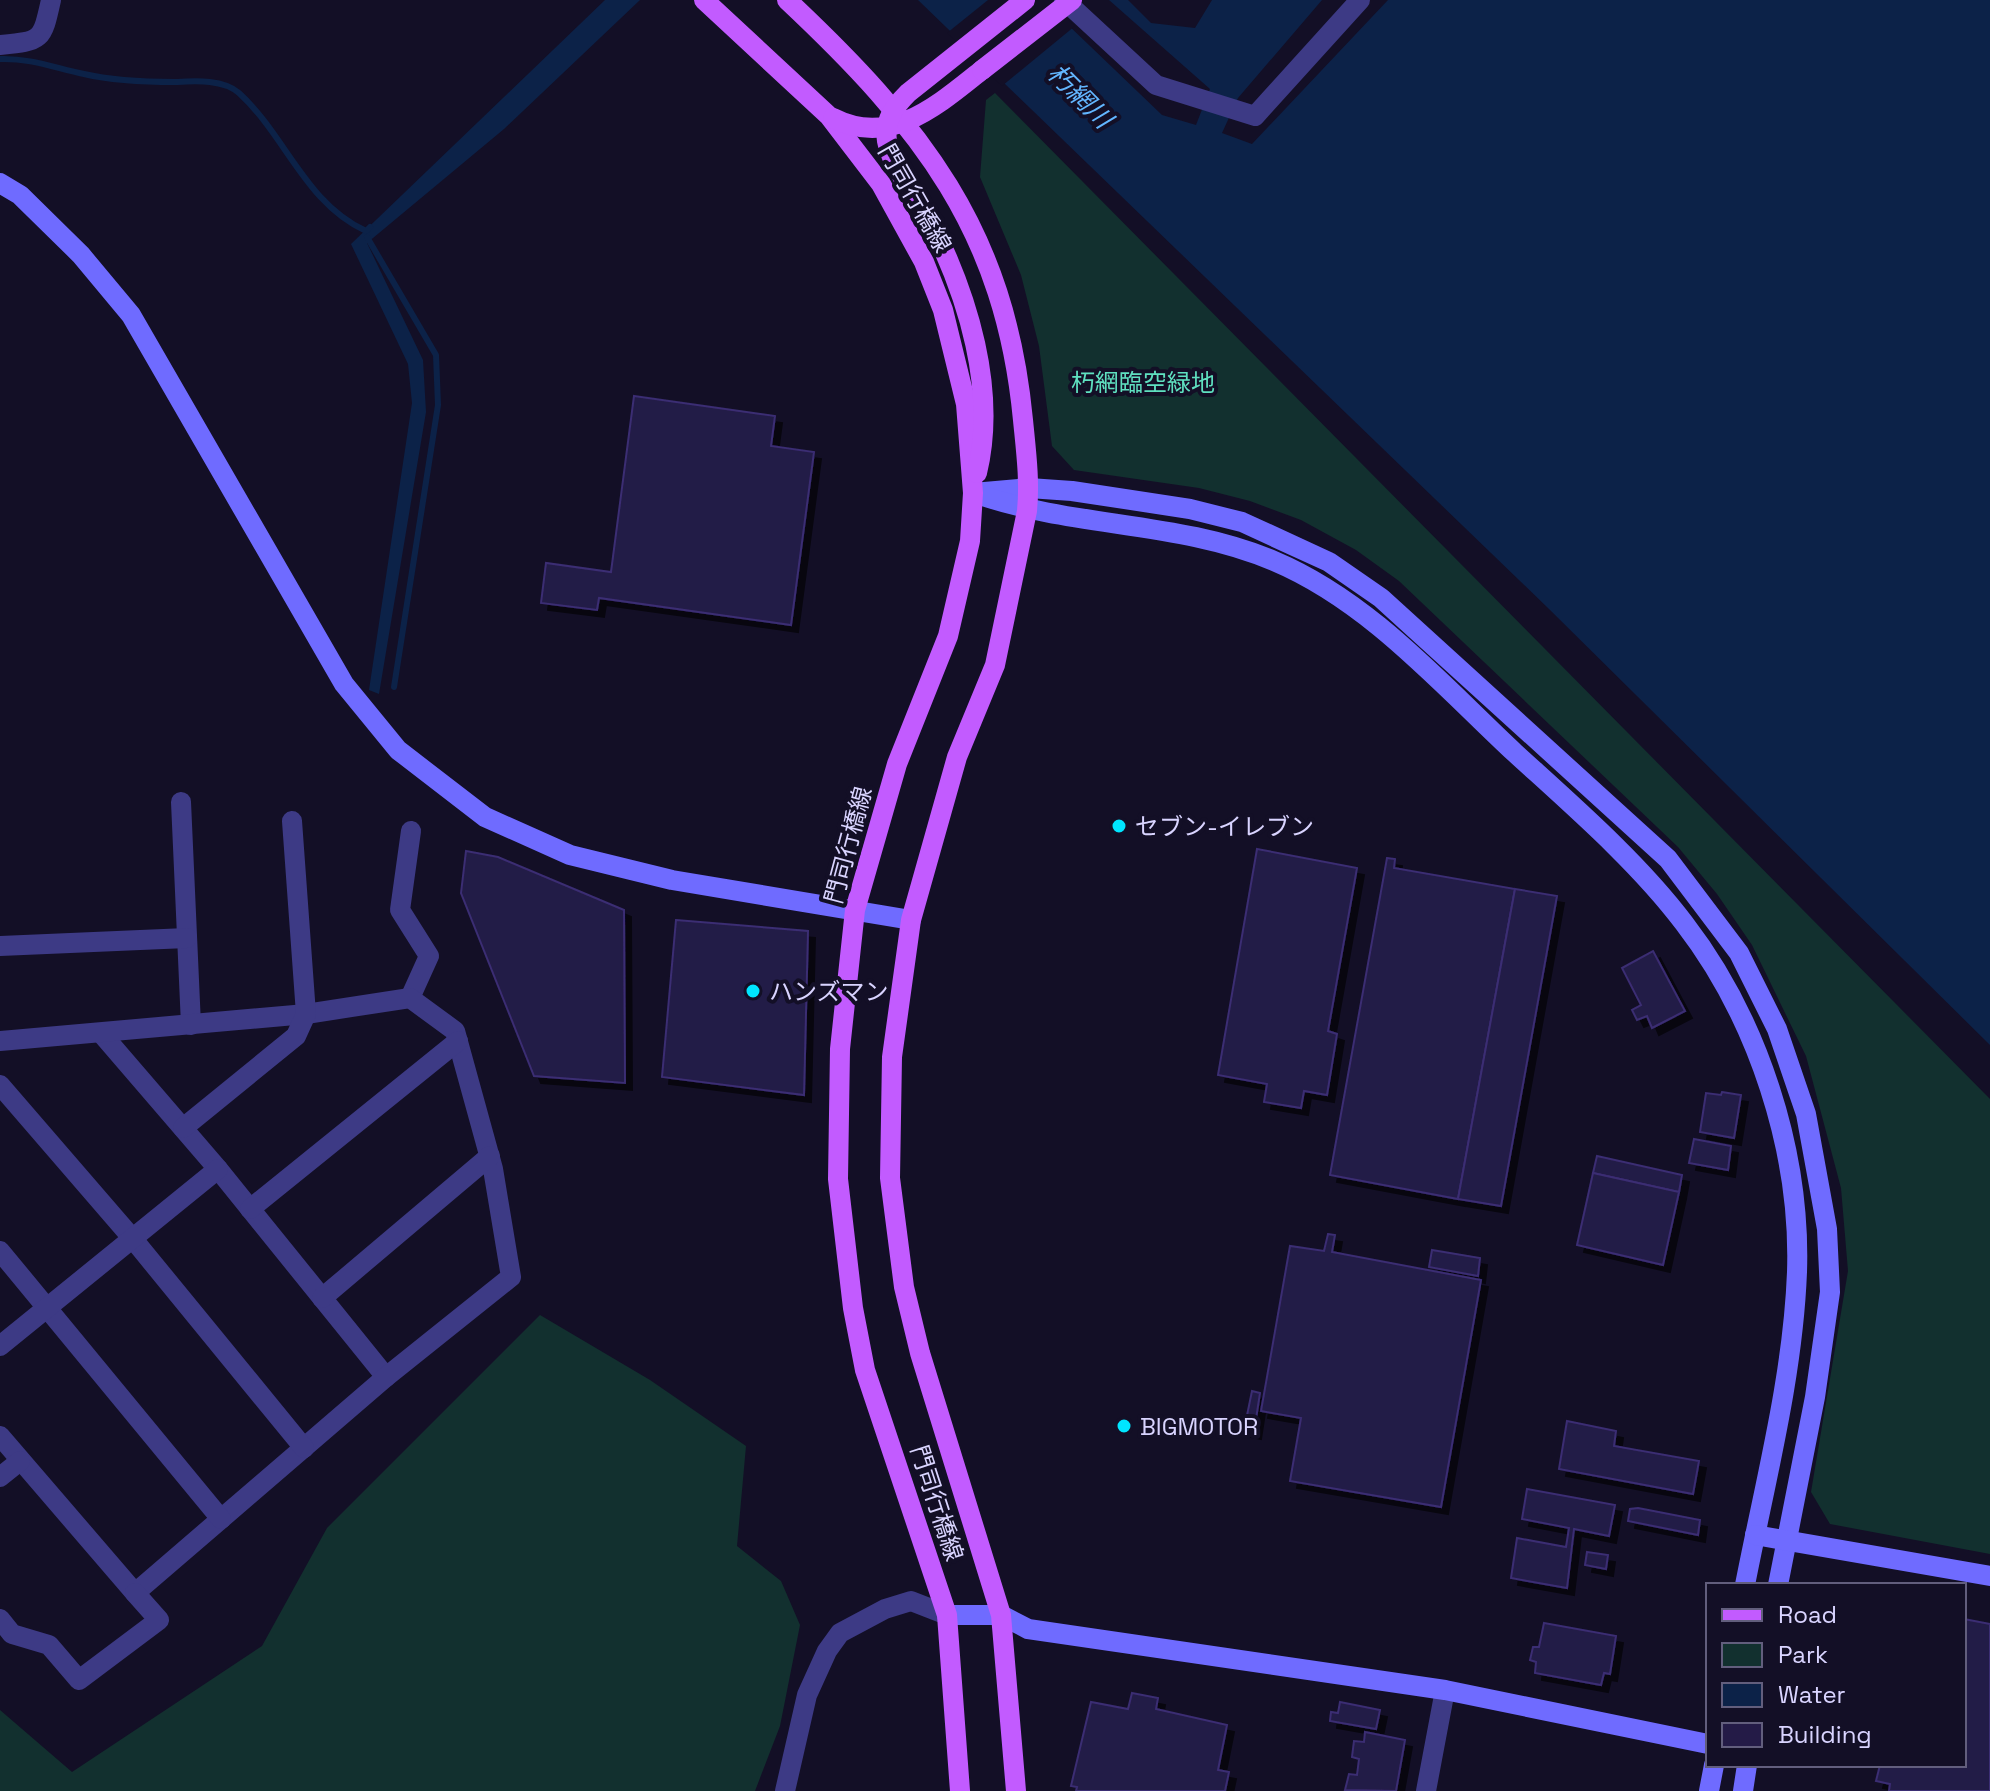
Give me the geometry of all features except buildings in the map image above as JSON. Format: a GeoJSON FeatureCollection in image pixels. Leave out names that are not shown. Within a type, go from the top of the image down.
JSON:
{"type":"FeatureCollection","features":[{"type":"Feature","properties":{"kind":"main road","name":"門司行橋線"},"geometry":{"type":"LineString","coordinates":[[704,0],[829,116],[881,184],[924,262],[943,310],[966,404],[973,493],[970,541],[948,636],[897,764],[855,910],[840,1049],[838,1179],[853,1308],[865,1370],[947,1615],[960,1791]]}},
{"type":"Feature","properties":{"kind":"main road","name":"門司行橋線"},"geometry":{"type":"LineString","coordinates":[[787,0],[865,74],[896,119],[929,152],[974,231],[1005,315],[1021,395],[1029,488],[1027,511],[995,665],[957,757],[911,920],[892,1057],[890,1178],[904,1287],[933,1397],[1001,1615],[1016,1791]]}},
{"type":"Feature","properties":{"kind":"main road"},"geometry":{"type":"LineString","coordinates":[[973,493],[986,430],[974,346],[943,247],[892,155],[896,119],[915,87],[1025,0]]}},
{"type":"Feature","properties":{"kind":"main road"},"geometry":{"type":"LineString","coordinates":[[829,116],[856,127],[933,109],[1072,0]]}},
{"type":"Feature","properties":{"kind":"main road"},"geometry":{"type":"LineString","coordinates":[[865,74],[888,89],[915,87]]}},
{"type":"Feature","properties":{"kind":"main road"},"geometry":{"type":"LineString","coordinates":[[929,152],[925,130],[933,109]]}},
{"type":"Feature","properties":{"kind":"street"},"geometry":{"type":"LineString","coordinates":[[0,45],[34,42],[44,33],[51,0]]}},
{"type":"Feature","properties":{"kind":"street"},"geometry":{"type":"LineString","coordinates":[[1064,0],[1156,85],[1238,114],[1255,116],[1360,0]]}},
{"type":"Feature","properties":{"kind":"street"},"geometry":{"type":"LineString","coordinates":[[0,183],[20,195],[81,255],[131,315],[344,684],[398,750],[485,817],[570,855],[672,880],[911,920]]}},
{"type":"Feature","properties":{"kind":"street"},"geometry":{"type":"LineString","coordinates":[[973,493],[1029,488],[1190,509],[1242,522],[1329,562],[1381,598],[1668,859],[1739,953],[1777,1029],[1806,1114],[1827,1229],[1830,1292],[1815,1397],[1778,1583]]}},
{"type":"Feature","properties":{"kind":"street"},"geometry":{"type":"LineString","coordinates":[[973,493],[1027,511],[1190,534],[1238,546],[1321,585],[1368,616],[1524,761],[1616,849],[1684,923],[1724,987],[1752,1043],[1779,1119],[1792,1182],[1797,1271],[1775,1438],[1745,1583]]}},
{"type":"Feature","properties":{"kind":"street"},"geometry":{"type":"LineString","coordinates":[[181,802],[191,1025]]}},
{"type":"Feature","properties":{"kind":"street"},"geometry":{"type":"LineString","coordinates":[[183,1128],[296,1036],[306,1014],[292,821]]}},
{"type":"Feature","properties":{"kind":"street"},"geometry":{"type":"LineString","coordinates":[[410,998],[429,956],[400,910],[411,831]]}},
{"type":"Feature","properties":{"kind":"street"},"geometry":{"type":"LineString","coordinates":[[0,946],[187,938]]}},
{"type":"Feature","properties":{"kind":"street"},"geometry":{"type":"LineString","coordinates":[[0,1041],[306,1014],[410,998],[455,1031],[490,1156],[511,1277],[386,1377],[135,1593]]}},
{"type":"Feature","properties":{"kind":"street"},"geometry":{"type":"LineString","coordinates":[[101,1033],[218,1169],[386,1377]]}},
{"type":"Feature","properties":{"kind":"street"},"geometry":{"type":"LineString","coordinates":[[250,1209],[458,1041]]}},
{"type":"Feature","properties":{"kind":"street"},"geometry":{"type":"LineString","coordinates":[[3,1093],[133,1239],[304,1448]]}},
{"type":"Feature","properties":{"kind":"street"},"geometry":{"type":"LineString","coordinates":[[322,1298],[490,1156]]}},
{"type":"Feature","properties":{"kind":"street"},"geometry":{"type":"LineString","coordinates":[[0,1346],[218,1169]]}},
{"type":"Feature","properties":{"kind":"street"},"geometry":{"type":"LineString","coordinates":[[0,1251],[221,1519]]}},
{"type":"Feature","properties":{"kind":"street"},"geometry":{"type":"LineString","coordinates":[[0,1436],[159,1620],[79,1680],[49,1645],[12,1634],[0,1619]]}},
{"type":"Feature","properties":{"kind":"street"},"geometry":{"type":"LineString","coordinates":[[0,1477],[20,1461]]}},
{"type":"Feature","properties":{"kind":"street"},"geometry":{"type":"LineString","coordinates":[[1755,1535],[1990,1576]]}},
{"type":"Feature","properties":{"kind":"street"},"geometry":{"type":"LineString","coordinates":[[785,1791],[807,1695],[827,1651],[840,1633],[885,1609],[911,1601],[947,1615],[1001,1615],[1028,1629],[1445,1690],[1706,1744]]}},
{"type":"Feature","properties":{"kind":"street"},"geometry":{"type":"LineString","coordinates":[[1426,1791],[1445,1690]]}},
{"type":"Feature","properties":{"kind":"street"},"geometry":{"type":"LineString","coordinates":[[1709,1791],[1714,1767]]}},
{"type":"Feature","properties":{"kind":"street"},"geometry":{"type":"LineString","coordinates":[[1743,1791],[1747,1767]]}},
{"type":"Feature","properties":{"kind":"green space","name":"朽網臨空緑地"},"geometry":{"type":"Polygon","coordinates":[[[995,93],[1990,1099],[1990,1554],[1830,1524],[1811,1492],[1848,1271],[1841,1188],[1806,1056],[1752,945],[1717,894],[1678,847],[1399,581],[1356,550],[1301,520],[1250,501],[1199,488],[1074,470],[1052,446],[1039,346],[1021,275],[980,177],[986,100],[995,93]]]}},
{"type":"Feature","properties":{"kind":"green space"},"geometry":{"type":"Polygon","coordinates":[[[540,1315],[650,1380],[746,1446],[737,1546],[781,1581],[800,1625],[780,1726],[755,1791],[0,1791],[0,1710],[72,1772],[262,1646],[327,1528],[540,1315]]]}},
{"type":"Feature","properties":{"kind":"water"},"geometry":{"type":"Polygon","coordinates":[[[605,0],[640,0],[504,129],[367,243],[423,360],[426,412],[379,694],[369,690],[412,403],[408,364],[351,244],[605,0]]]}},
{"type":"Feature","properties":{"kind":"water","name":"朽網川"},"geometry":{"type":"Polygon","coordinates":[[[918,0],[1042,0],[1162,115],[1196,125],[1210,89],[1109,0],[1128,0],[1151,23],[1195,28],[1212,0],[1322,0],[1238,98],[1222,133],[1252,144],[1388,0],[1990,0],[1990,1045],[1549,609],[918,0]]]}},
{"type":"Feature","properties":{"kind":"pier"},"geometry":{"type":"Polygon","coordinates":[[[988,0],[1048,0],[1075,26],[1002,86],[947,33],[988,0]]]}},
{"type":"Feature","properties":{"kind":"waterway"},"geometry":{"type":"LineString","coordinates":[[0,59],[32,62],[129,81],[208,82],[232,88],[255,110],[327,204],[366,231],[370,227]]}},
{"type":"Feature","properties":{"kind":"waterway"},"geometry":{"type":"LineString","coordinates":[[367,237],[436,355],[438,405],[394,687]]}},
{"type":"Feature","properties":{"kind":"place","name":"セブン-イレブン"},"geometry":{"type":"Point","coordinates":[1119,826]}},
{"type":"Feature","properties":{"kind":"place","name":"ハンズマン"},"geometry":{"type":"Point","coordinates":[753,991]}},
{"type":"Feature","properties":{"kind":"place","name":"BIGMOTOR"},"geometry":{"type":"Point","coordinates":[1124,1426]}}]}
